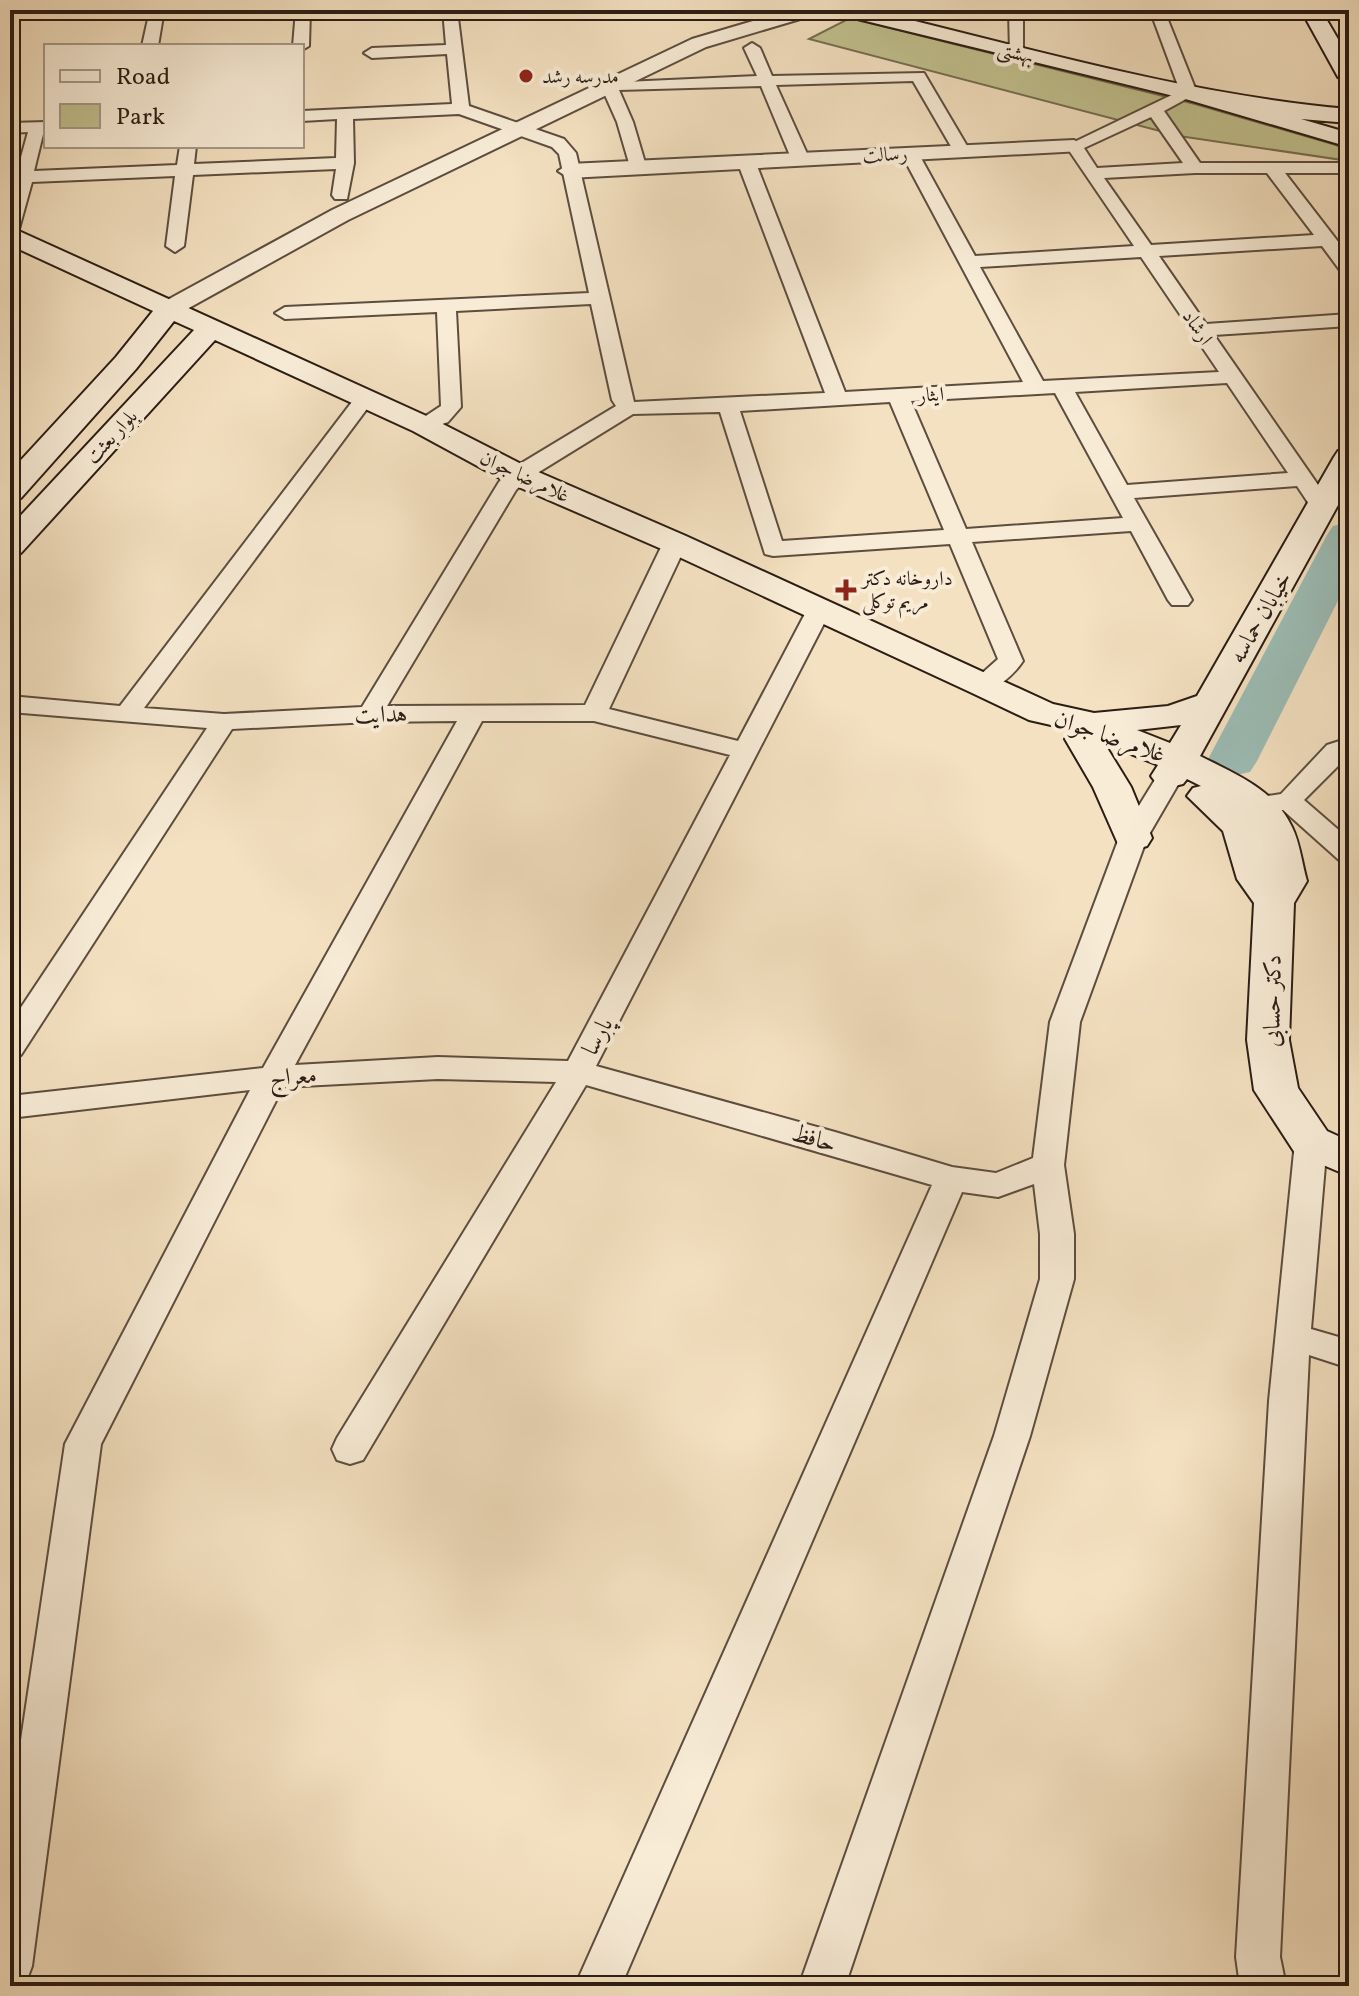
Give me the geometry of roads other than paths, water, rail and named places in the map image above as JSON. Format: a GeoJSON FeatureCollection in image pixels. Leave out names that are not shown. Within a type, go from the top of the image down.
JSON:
{"type":"FeatureCollection","features":[{"type":"Feature","properties":{"kind":"main road","name":"بهشتی"},"geometry":{"type":"LineString","coordinates":[[844,10],[895,16],[1018,53],[1349,129]]}},
{"type":"Feature","properties":{"kind":"main road"},"geometry":{"type":"LineString","coordinates":[[1311,10],[1349,77]]}},
{"type":"Feature","properties":{"kind":"main road"},"geometry":{"type":"LineString","coordinates":[[1335,10],[1349,34]]}},
{"type":"Feature","properties":{"kind":"main road","name":"غلامرضا جوان"},"geometry":{"type":"LineString","coordinates":[[10,232],[169,309],[423,425],[518,475],[675,543],[1042,712],[1066,732],[1086,731],[1174,768]]}},
{"type":"Feature","properties":{"kind":"main road","name":"بلوار بعثت"},"geometry":{"type":"LineString","coordinates":[[10,491],[126,363],[169,309]]}},
{"type":"Feature","properties":{"kind":"main road","name":"بلوار بعثت"},"geometry":{"type":"LineString","coordinates":[[10,546],[212,327]]}},
{"type":"Feature","properties":{"kind":"main road"},"geometry":{"type":"LineString","coordinates":[[126,363],[172,370]]}},
{"type":"Feature","properties":{"kind":"main road","name":"خیابان حماسه"},"geometry":{"type":"LineString","coordinates":[[1174,768],[1349,457]]}},
{"type":"Feature","properties":{"kind":"main road"},"geometry":{"type":"LineString","coordinates":[[1133,838],[1113,785],[1086,731],[1173,716],[1211,703]]}},
{"type":"Feature","properties":{"kind":"main road"},"geometry":{"type":"LineString","coordinates":[[1174,768],[1214,800],[1241,827],[1257,879],[1274,903]]}},
{"type":"Feature","properties":{"kind":"main road","name":"دکتر حسابی"},"geometry":{"type":"LineString","coordinates":[[1174,768],[1274,803],[1273,827],[1287,881],[1274,903],[1268,1040],[1276,1090],[1311,1142]]}},
{"type":"Feature","properties":{"kind":"main road"},"geometry":{"type":"LineString","coordinates":[[1311,1142],[1349,1160]]}},
{"type":"Feature","properties":{"kind":"street"},"geometry":{"type":"LineString","coordinates":[[150,44],[157,10]]}},
{"type":"Feature","properties":{"kind":"street"},"geometry":{"type":"LineString","coordinates":[[301,44],[303,10]]}},
{"type":"Feature","properties":{"kind":"street"},"geometry":{"type":"LineString","coordinates":[[450,10],[461,109]]}},
{"type":"Feature","properties":{"kind":"street"},"geometry":{"type":"LineString","coordinates":[[169,309],[340,215],[699,43],[810,10]]}},
{"type":"Feature","properties":{"kind":"street"},"geometry":{"type":"LineString","coordinates":[[1016,10],[1018,53]]}},
{"type":"Feature","properties":{"kind":"street"},"geometry":{"type":"LineString","coordinates":[[1157,10],[1189,93]]}},
{"type":"Feature","properties":{"kind":"street"},"geometry":{"type":"LineString","coordinates":[[752,48],[800,158]]}},
{"type":"Feature","properties":{"kind":"street"},"geometry":{"type":"LineString","coordinates":[[372,53],[454,49]]}},
{"type":"Feature","properties":{"kind":"street"},"geometry":{"type":"LineString","coordinates":[[609,86],[918,76],[962,151]]}},
{"type":"Feature","properties":{"kind":"street"},"geometry":{"type":"LineString","coordinates":[[609,86],[625,122],[637,166]]}},
{"type":"Feature","properties":{"kind":"street","name":"رسالت"},"geometry":{"type":"LineString","coordinates":[[569,171],[1074,146],[1189,93]]}},
{"type":"Feature","properties":{"kind":"street"},"geometry":{"type":"LineString","coordinates":[[304,116],[461,109],[558,143],[567,153],[622,400],[628,408],[518,475],[507,487],[370,714]]}},
{"type":"Feature","properties":{"kind":"street"},"geometry":{"type":"LineString","coordinates":[[1155,110],[1195,168]]}},
{"type":"Feature","properties":{"kind":"street"},"geometry":{"type":"LineString","coordinates":[[341,195],[345,163],[345,114]]}},
{"type":"Feature","properties":{"kind":"street"},"geometry":{"type":"LineString","coordinates":[[10,128],[42,127],[10,232]]}},
{"type":"Feature","properties":{"kind":"street","name":"ارشاد"},"geometry":{"type":"LineString","coordinates":[[1074,146],[1323,508]]}},
{"type":"Feature","properties":{"kind":"street"},"geometry":{"type":"LineString","coordinates":[[175,246],[188,148]]}},
{"type":"Feature","properties":{"kind":"street"},"geometry":{"type":"LineString","coordinates":[[910,153],[1036,388]]}},
{"type":"Feature","properties":{"kind":"street"},"geometry":{"type":"LineString","coordinates":[[746,161],[837,399]]}},
{"type":"Feature","properties":{"kind":"street"},"geometry":{"type":"LineString","coordinates":[[25,177],[345,163]]}},
{"type":"Feature","properties":{"kind":"street"},"geometry":{"type":"LineString","coordinates":[[1271,167],[1349,269]]}},
{"type":"Feature","properties":{"kind":"street"},"geometry":{"type":"LineString","coordinates":[[1093,173],[1195,168],[1349,168]]}},
{"type":"Feature","properties":{"kind":"street"},"geometry":{"type":"LineString","coordinates":[[969,262],[1325,240]]}},
{"type":"Feature","properties":{"kind":"street"},"geometry":{"type":"LineString","coordinates":[[212,327],[220,279]]}},
{"type":"Feature","properties":{"kind":"street"},"geometry":{"type":"LineString","coordinates":[[285,313],[599,298]]}},
{"type":"Feature","properties":{"kind":"street"},"geometry":{"type":"LineString","coordinates":[[423,425],[441,418],[451,407],[446,305]]}},
{"type":"Feature","properties":{"kind":"street"},"geometry":{"type":"LineString","coordinates":[[1200,330],[1349,320]]}},
{"type":"Feature","properties":{"kind":"street","name":"ایثار"},"geometry":{"type":"LineString","coordinates":[[628,408],[1233,377]]}},
{"type":"Feature","properties":{"kind":"street"},"geometry":{"type":"LineString","coordinates":[[1062,387],[1180,600]]}},
{"type":"Feature","properties":{"kind":"street"},"geometry":{"type":"LineString","coordinates":[[898,396],[1011,661],[982,685]]}},
{"type":"Feature","properties":{"kind":"street"},"geometry":{"type":"LineString","coordinates":[[128,712],[365,398]]}},
{"type":"Feature","properties":{"kind":"street"},"geometry":{"type":"LineString","coordinates":[[728,405],[773,549]]}},
{"type":"Feature","properties":{"kind":"street"},"geometry":{"type":"LineString","coordinates":[[1120,492],[1303,479]]}},
{"type":"Feature","properties":{"kind":"street"},"geometry":{"type":"LineString","coordinates":[[743,574],[773,549],[1138,524]]}},
{"type":"Feature","properties":{"kind":"street"},"geometry":{"type":"LineString","coordinates":[[594,713],[675,543]]}},
{"type":"Feature","properties":{"kind":"street","name":"پارسا"},"geometry":{"type":"LineString","coordinates":[[350,1449],[578,1072],[819,610]]}},
{"type":"Feature","properties":{"kind":"street","name":"هدایت"},"geometry":{"type":"LineString","coordinates":[[12,707],[128,712],[224,722],[370,714],[594,713],[748,751]]}},
{"type":"Feature","properties":{"kind":"street"},"geometry":{"type":"LineString","coordinates":[[10,1966],[83,1444],[273,1077],[474,713]]}},
{"type":"Feature","properties":{"kind":"street"},"geometry":{"type":"LineString","coordinates":[[10,1048],[224,722]]}},
{"type":"Feature","properties":{"kind":"street"},"geometry":{"type":"LineString","coordinates":[[1349,746],[1336,751],[1274,803],[1349,854]]}},
{"type":"Feature","properties":{"kind":"street"},"geometry":{"type":"LineString","coordinates":[[822,1986],[1012,1436],[1057,1279],[1057,1234],[1048,1165],[1065,1022],[1133,838],[1174,768]]}},
{"type":"Feature","properties":{"kind":"street","name":"معراج"},"geometry":{"type":"LineString","coordinates":[[10,1107],[273,1077],[438,1068],[578,1072]]}},
{"type":"Feature","properties":{"kind":"street","name":"حافظ"},"geometry":{"type":"LineString","coordinates":[[578,1072],[835,1143],[951,1179],[998,1185],[1048,1165]]}},
{"type":"Feature","properties":{"kind":"street"},"geometry":{"type":"LineString","coordinates":[[1263,1986],[1258,1957],[1287,1401],[1311,1142]]}},
{"type":"Feature","properties":{"kind":"street"},"geometry":{"type":"LineString","coordinates":[[598,1986],[951,1179]]}},
{"type":"Feature","properties":{"kind":"street"},"geometry":{"type":"LineString","coordinates":[[1293,1337],[1349,1354]]}},
{"type":"Feature","properties":{"kind":"waterway"},"geometry":{"type":"LineString","coordinates":[[1232,761],[1349,535]]}},
{"type":"Feature","properties":{"kind":"place","name":"مدرسه رشد"},"geometry":{"type":"Point","coordinates":[526,76]}},
{"type":"Feature","properties":{"kind":"place","name":"داروخانه دکتر مریم توکلی"},"geometry":{"type":"Point","coordinates":[846,590]}}]}
